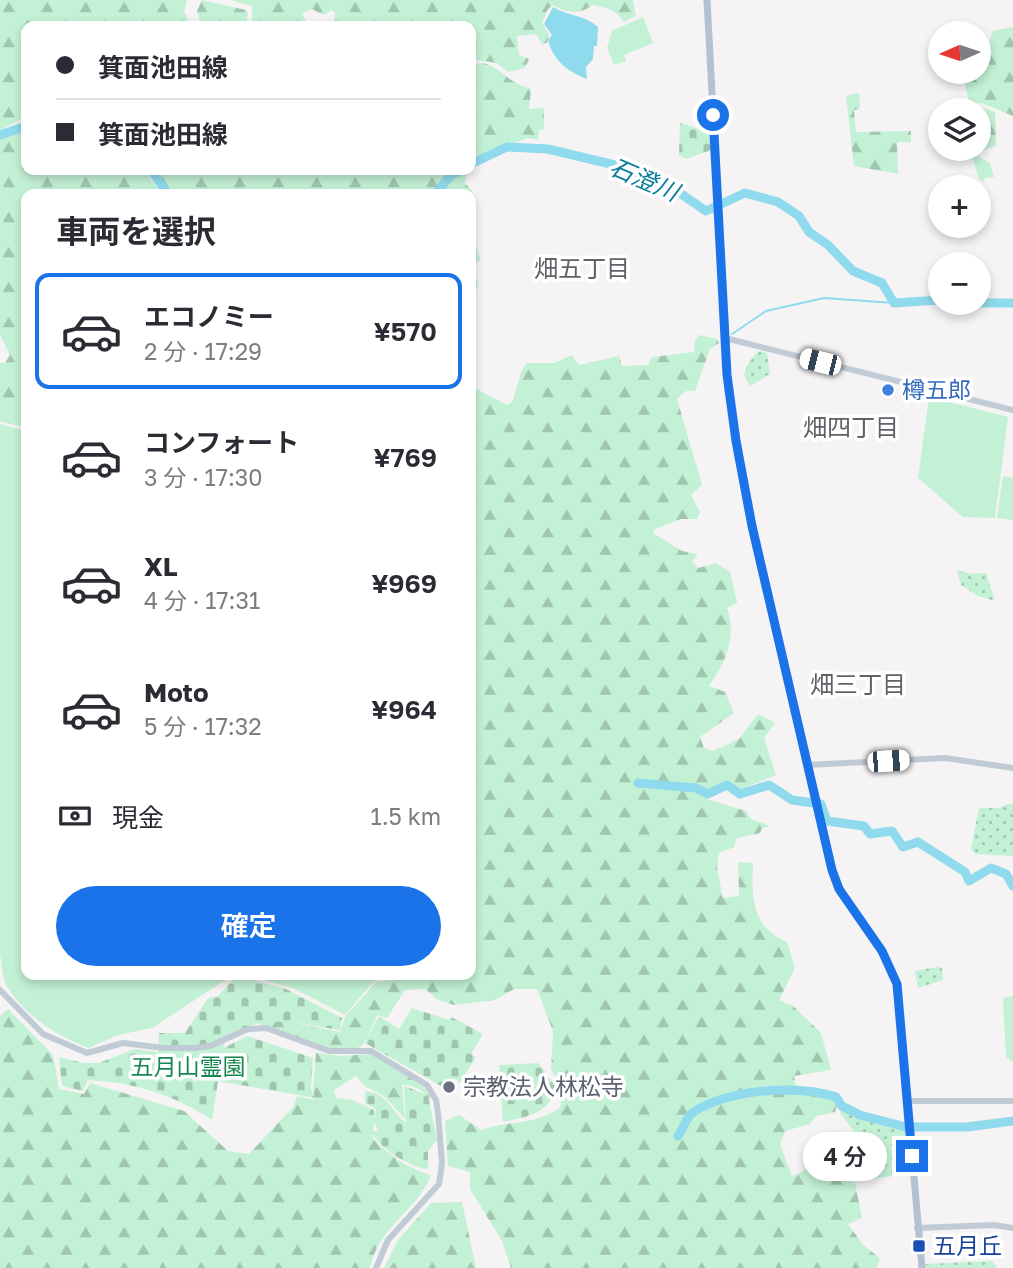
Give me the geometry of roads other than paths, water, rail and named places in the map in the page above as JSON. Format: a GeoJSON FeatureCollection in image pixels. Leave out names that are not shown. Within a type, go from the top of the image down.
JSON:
{"type":"FeatureCollection","features":[{"type":"Feature","properties":{"kind":"main road"},"geometry":{"type":"LineString","coordinates":[[707,0],[728,389],[744,489],[818,816],[836,881],[882,951],[897,984],[922,1268]]}},
{"type":"Feature","properties":{"kind":"street"},"geometry":{"type":"LineString","coordinates":[[725,338],[1013,410]]}},
{"type":"Feature","properties":{"kind":"street"},"geometry":{"type":"LineString","coordinates":[[807,765],[945,758],[1013,768]]}},
{"type":"Feature","properties":{"kind":"street"},"geometry":{"type":"LineString","coordinates":[[0,990],[43,1034],[88,1053],[123,1043],[164,1048],[195,1048],[259,1027],[329,1052],[371,1051],[427,1085],[433,1092],[438,1113],[442,1163],[439,1184],[392,1234],[376,1268]]}},
{"type":"Feature","properties":{"kind":"street"},"geometry":{"type":"LineString","coordinates":[[908,1101],[1013,1101]]}},
{"type":"Feature","properties":{"kind":"street"},"geometry":{"type":"LineString","coordinates":[[917,1228],[994,1225],[1013,1228]]}},
{"type":"Feature","properties":{"kind":"water"},"geometry":{"type":"Polygon","coordinates":[[[553,7],[588,20],[598,27],[597,46],[594,46],[593,59],[586,67],[587,79],[563,65],[551,48],[548,40],[552,35],[544,24],[553,7]]]}},
{"type":"Feature","properties":{"kind":"waterway","name":"石澄川"},"geometry":{"type":"LineString","coordinates":[[0,135],[21,128]]}},
{"type":"Feature","properties":{"kind":"waterway","name":"石澄川"},"geometry":{"type":"LineString","coordinates":[[476,162],[507,147],[548,149],[619,166],[652,188],[677,191],[706,211],[745,193],[778,202],[799,216],[809,232],[828,245],[853,271],[882,283],[894,303],[928,301]]}},
{"type":"Feature","properties":{"kind":"waterway","name":"石澄川"},"geometry":{"type":"LineString","coordinates":[[155,175],[164,189]]}},
{"type":"Feature","properties":{"kind":"waterway","name":"石澄川"},"geometry":{"type":"LineString","coordinates":[[439,189],[451,175]]}},
{"type":"Feature","properties":{"kind":"waterway"},"geometry":{"type":"LineString","coordinates":[[732,334],[766,311],[824,298],[894,303]]}},
{"type":"Feature","properties":{"kind":"waterway","name":"石澄川"},"geometry":{"type":"LineString","coordinates":[[991,303],[1013,303]]}},
{"type":"Feature","properties":{"kind":"waterway"},"geometry":{"type":"LineString","coordinates":[[638,783],[696,788],[708,794],[727,785],[740,794],[769,785],[792,800],[821,804],[827,821],[864,826],[870,834],[892,831],[903,847],[918,842],[965,872],[969,881],[991,868],[1006,874],[1013,886]]}},
{"type":"Feature","properties":{"kind":"waterway"},"geometry":{"type":"LineString","coordinates":[[678,1136],[690,1115],[707,1105],[743,1094],[783,1090],[836,1097],[842,1106],[860,1115],[906,1127]]}},
{"type":"Feature","properties":{"kind":"waterway"},"geometry":{"type":"LineString","coordinates":[[915,1127],[967,1127],[1013,1121]]}},
{"type":"Feature","properties":{"kind":"place","name":"樽五郎"},"geometry":{"type":"Point","coordinates":[888,390]}},
{"type":"Feature","properties":{"kind":"place","name":"宗教法人林松寺"},"geometry":{"type":"Point","coordinates":[449,1087]}},
{"type":"Feature","properties":{"kind":"place","name":"五月丘"},"geometry":{"type":"Point","coordinates":[919,1246]}},
{"type":"Feature","properties":{"kind":"district","name":"畑五丁目"},"geometry":{"type":"Point","coordinates":[582,269]}},
{"type":"Feature","properties":{"kind":"district","name":"畑四丁目"},"geometry":{"type":"Point","coordinates":[851,428]}},
{"type":"Feature","properties":{"kind":"district","name":"畑三丁目"},"geometry":{"type":"Point","coordinates":[858,685]}},
{"type":"Feature","properties":{"kind":"park label","name":"五月山霊園"},"geometry":{"type":"Point","coordinates":[188,1067]}}]}
